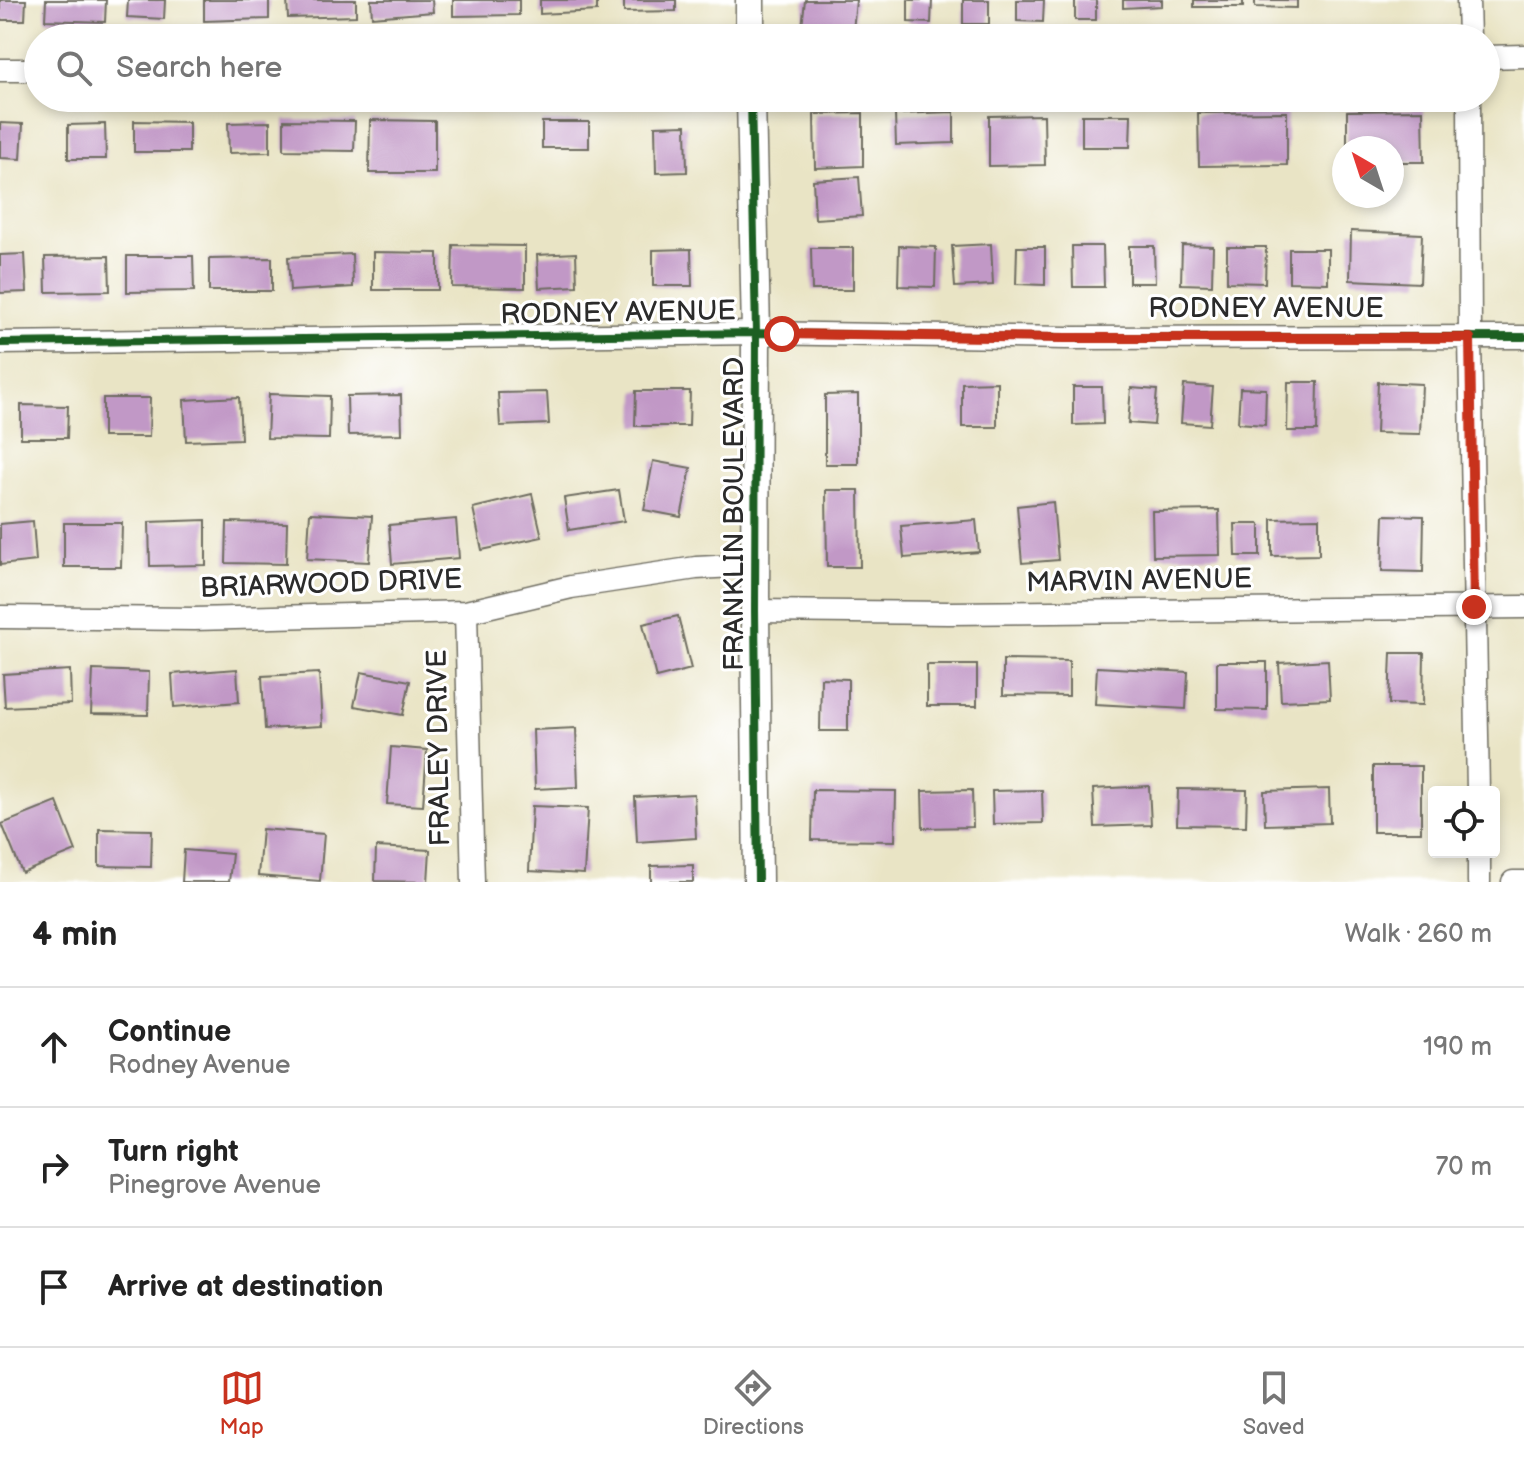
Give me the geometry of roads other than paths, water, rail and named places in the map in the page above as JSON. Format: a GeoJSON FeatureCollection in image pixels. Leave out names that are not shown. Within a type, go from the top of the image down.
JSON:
{"type":"FeatureCollection","features":[{"type":"Feature","properties":{"kind":"street"},"geometry":{"type":"LineString","coordinates":[[750,0],[750,24]]}},
{"type":"Feature","properties":{"kind":"street"},"geometry":{"type":"LineString","coordinates":[[1468,0],[1469,24]]}},
{"type":"Feature","properties":{"kind":"street"},"geometry":{"type":"LineString","coordinates":[[1500,57],[1524,56]]}},
{"type":"Feature","properties":{"kind":"street"},"geometry":{"type":"LineString","coordinates":[[0,70],[24,70]]}},
{"type":"Feature","properties":{"kind":"street","name":"FRANKLIN BOULEVARD"},"geometry":{"type":"LineString","coordinates":[[751,112],[756,333],[758,882]]}},
{"type":"Feature","properties":{"kind":"street"},"geometry":{"type":"LineString","coordinates":[[1469,112],[1478,786]]}},
{"type":"Feature","properties":{"kind":"street","name":"RODNEY AVENUE"},"geometry":{"type":"LineString","coordinates":[[0,343],[756,333],[1066,338],[1524,337]]}},
{"type":"Feature","properties":{"kind":"street","name":"BRIARWOOD DRIVE"},"geometry":{"type":"LineString","coordinates":[[0,617],[194,619],[466,612],[571,587],[696,568],[755,565]]}},
{"type":"Feature","properties":{"kind":"street","name":"MARVIN AVENUE"},"geometry":{"type":"LineString","coordinates":[[755,611],[949,613],[1524,607]]}},
{"type":"Feature","properties":{"kind":"street","name":"FRALEY DRIVE"},"geometry":{"type":"LineString","coordinates":[[466,612],[473,882]]}},
{"type":"Feature","properties":{"kind":"street"},"geometry":{"type":"LineString","coordinates":[[1479,858],[1479,882]]}},
{"type":"Feature","properties":{"kind":"street"},"geometry":{"type":"LineString","coordinates":[[1513,882],[1524,882]]}}]}
